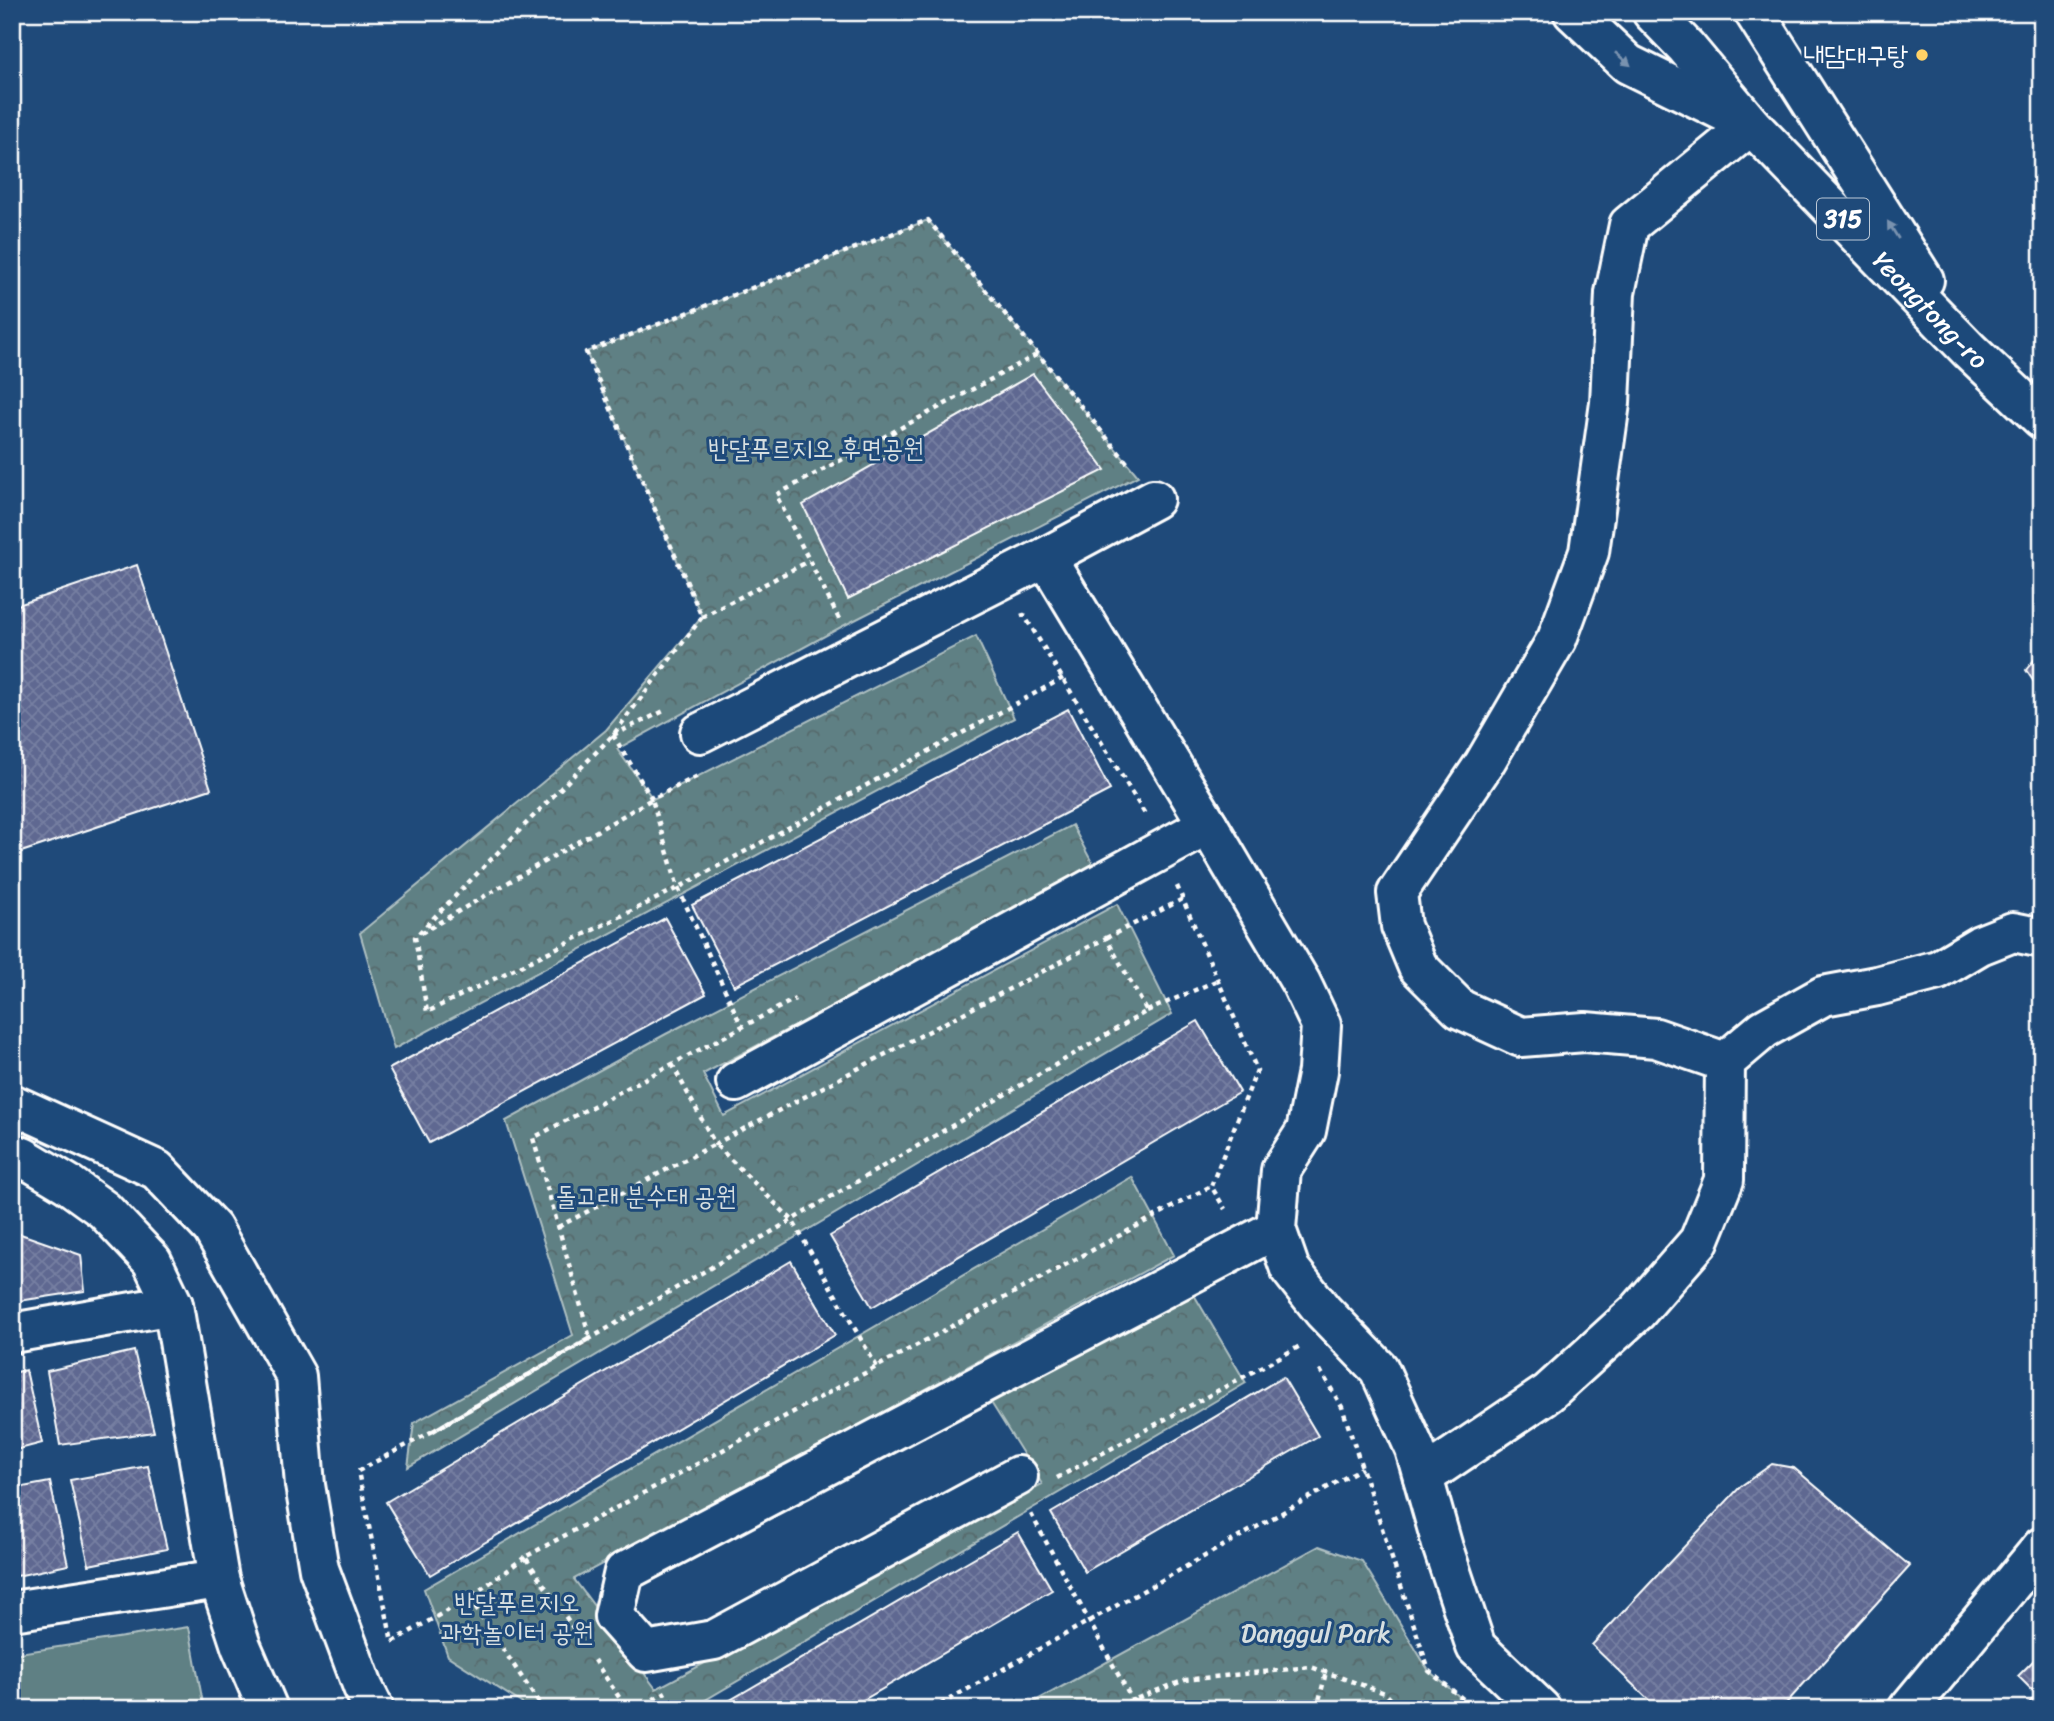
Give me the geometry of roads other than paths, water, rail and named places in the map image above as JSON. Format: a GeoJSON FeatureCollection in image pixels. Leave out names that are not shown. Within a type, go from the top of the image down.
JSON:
{"type":"FeatureCollection","features":[{"type":"Feature","properties":{"kind":"street"},"geometry":{"type":"LineString","coordinates":[[1573,12],[1628,64],[1752,125],[1629,225],[1615,293],[1610,402],[1590,551],[1557,639],[1484,764],[1396,893],[1401,926],[1418,967],[1460,1009],[1521,1037],[1585,1032],[1656,1038],[1725,1062]]}},
{"type":"Feature","properties":{"kind":"street","name":"Yeongtong-ro"},"geometry":{"type":"LineString","coordinates":[[1652,12],[1686,47],[1752,125],[1969,350],[2042,419]]}},
{"type":"Feature","properties":{"kind":"street","name":"315"},"geometry":{"type":"LineString","coordinates":[[1754,12],[1969,350]]}},
{"type":"Feature","properties":{"kind":"street"},"geometry":{"type":"LineString","coordinates":[[700,733],[1154,499]]}},
{"type":"Feature","properties":{"kind":"street"},"geometry":{"type":"LineString","coordinates":[[1023,1493],[714,1640],[646,1652],[614,1616],[624,1572],[1261,1237],[1281,1170],[1306,1131],[1318,1071],[1321,1025],[1301,982],[1046,557]]}},
{"type":"Feature","properties":{"kind":"street"},"geometry":{"type":"LineString","coordinates":[[736,1082],[1208,825]]}},
{"type":"Feature","properties":{"kind":"street"},"geometry":{"type":"LineString","coordinates":[[1423,1477],[1548,1393],[1637,1312],[1699,1241],[1724,1180],[1725,1062],[1764,1029],[1823,996],[1877,986],[1938,970],[1980,945],[2013,932],[2042,938]]}},
{"type":"Feature","properties":{"kind":"street"},"geometry":{"type":"LineString","coordinates":[[12,1104],[157,1170],[212,1228],[296,1376],[305,1485],[319,1569],[363,1687],[374,1709]]}},
{"type":"Feature","properties":{"kind":"street"},"geometry":{"type":"LineString","coordinates":[[12,1153],[68,1184],[104,1210],[152,1261],[173,1305],[219,1579],[241,1646],[268,1709]]}},
{"type":"Feature","properties":{"kind":"street"},"geometry":{"type":"LineString","coordinates":[[1261,1237],[1323,1311],[1379,1369],[1415,1449],[1443,1548],[1476,1647],[1541,1709]]}},
{"type":"Feature","properties":{"kind":"street"},"geometry":{"type":"LineString","coordinates":[[12,1333],[173,1305]]}},
{"type":"Feature","properties":{"kind":"street"},"geometry":{"type":"LineString","coordinates":[[1908,1709],[2042,1547]]}},
{"type":"Feature","properties":{"kind":"street"},"geometry":{"type":"LineString","coordinates":[[12,1611],[219,1579]]}},
{"type":"Feature","properties":{"kind":"place","name":"내담대구탕"},"geometry":{"type":"Point","coordinates":[1922,55]}},
{"type":"Feature","properties":{"kind":"park label","name":"반달푸르지오 후면공원"},"geometry":{"type":"Point","coordinates":[816,448]}},
{"type":"Feature","properties":{"kind":"park label","name":"돌고래 분수대 공원"},"geometry":{"type":"Point","coordinates":[646,1196]}},
{"type":"Feature","properties":{"kind":"park label","name":"반달푸르지오 과학놀이터 공원"},"geometry":{"type":"Point","coordinates":[517,1617]}},
{"type":"Feature","properties":{"kind":"park label","name":"Danggul Park"},"geometry":{"type":"Point","coordinates":[1316,1633]}}]}
